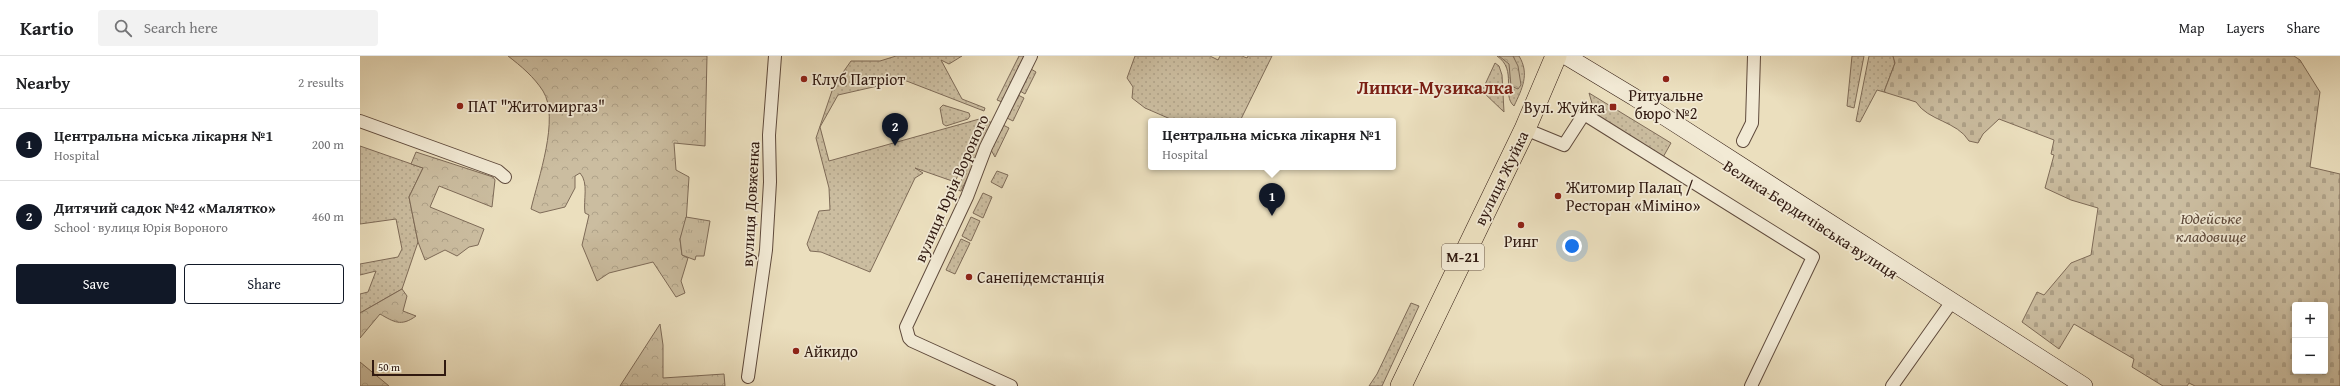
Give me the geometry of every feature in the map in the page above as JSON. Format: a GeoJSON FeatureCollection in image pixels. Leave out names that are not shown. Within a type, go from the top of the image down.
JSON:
{"type":"FeatureCollection","features":[{"type":"Feature","properties":{"kind":"highway","name":"вулиця Жуйка"},"geometry":{"type":"LineString","coordinates":[[1401,386],[1525,128],[1556,57]]}},
{"type":"Feature","properties":{"kind":"main road","name":"Велика Бердичівська вулиця"},"geometry":{"type":"LineString","coordinates":[[1556,57],[2071,386]]}},
{"type":"Feature","properties":{"kind":"main road","name":"Велика Бердичівська вулиця"},"geometry":{"type":"LineString","coordinates":[[1556,57],[1634,97],[2084,386]]}},
{"type":"Feature","properties":{"kind":"street","name":"вулиця Довженка"},"geometry":{"type":"LineString","coordinates":[[748,377],[766,250],[770,182],[769,135],[775,56]]}},
{"type":"Feature","properties":{"kind":"street","name":"вулиця Юрія Вороного"},"geometry":{"type":"LineString","coordinates":[[1011,386],[912,341],[908,335],[906,327],[967,197],[986,148],[1031,56]]}},
{"type":"Feature","properties":{"kind":"street"},"geometry":{"type":"LineString","coordinates":[[1743,142],[1752,123],[1754,56]]}},
{"type":"Feature","properties":{"kind":"street"},"geometry":{"type":"LineString","coordinates":[[1525,128],[1564,145],[1584,114],[1813,257],[1751,386]]}},
{"type":"Feature","properties":{"kind":"street"},"geometry":{"type":"LineString","coordinates":[[360,121],[498,170],[505,177]]}},
{"type":"Feature","properties":{"kind":"street"},"geometry":{"type":"LineString","coordinates":[[1892,386],[1948,307]]}},
{"type":"Feature","properties":{"kind":"green space"},"geometry":{"type":"Polygon","coordinates":[[[508,56],[707,56],[705,146],[674,143],[676,170],[689,177],[686,223],[680,239],[682,255],[688,258],[681,281],[685,293],[676,297],[653,262],[609,273],[597,281],[582,245],[589,215],[585,213],[585,187],[583,177],[580,173],[575,176],[575,188],[565,207],[540,213],[531,209],[549,132],[548,103],[543,91],[536,81],[508,56]]]}},
{"type":"Feature","properties":{"kind":"green space"},"geometry":{"type":"Polygon","coordinates":[[[896,56],[962,56],[949,64],[941,60],[962,99],[985,108],[984,111],[904,80],[838,95],[820,127],[829,161],[983,118],[955,182],[915,168],[923,173],[915,178],[870,272],[821,252],[810,251],[807,244],[819,211],[830,210],[829,188],[816,138],[834,85],[851,61],[880,61],[896,56]]]}},
{"type":"Feature","properties":{"kind":"green space"},"geometry":{"type":"Polygon","coordinates":[[[1019,56],[1025,56],[1002,102],[997,100],[1019,56]]]}},
{"type":"Feature","properties":{"kind":"green space"},"geometry":{"type":"Polygon","coordinates":[[[1135,56],[1210,56],[1218,60],[1220,56],[1242,56],[1247,58],[1248,56],[1272,56],[1241,118],[1168,118],[1145,108],[1132,98],[1133,87],[1127,78],[1135,56]]]}},
{"type":"Feature","properties":{"kind":"green space"},"geometry":{"type":"Polygon","coordinates":[[[1497,56],[1519,56],[1522,63],[1524,69],[1524,81],[1514,106],[1510,101],[1509,96],[1507,68],[1497,56]]]}},
{"type":"Feature","properties":{"kind":"green space"},"geometry":{"type":"Polygon","coordinates":[[[1499,56],[1513,56],[1518,66],[1521,85],[1518,89],[1511,86],[1509,64],[1499,56]]]}},
{"type":"Feature","properties":{"kind":"green space"},"geometry":{"type":"Polygon","coordinates":[[[1852,56],[1864,56],[1854,108],[1847,106],[1852,56]]]}},
{"type":"Feature","properties":{"kind":"green space"},"geometry":{"type":"Polygon","coordinates":[[[1869,56],[1893,56],[1895,63],[1884,92],[1877,90],[1860,122],[1856,121],[1869,56]]]}},
{"type":"Feature","properties":{"kind":"green space","name":"Юдейське кладовище"},"geometry":{"type":"Polygon","coordinates":[[[1893,56],[2294,56],[2300,60],[2320,92],[2310,167],[2340,174],[2340,386],[2195,386],[2189,383],[2187,386],[2163,386],[2132,367],[2134,359],[2074,324],[2059,349],[2022,322],[2037,292],[2044,295],[2071,263],[2091,255],[2098,208],[2071,200],[2045,188],[2054,155],[2051,154],[2054,140],[1999,119],[1983,134],[1978,143],[1969,141],[1964,134],[1928,113],[1916,102],[1884,92],[1895,63],[1893,56]]]}},
{"type":"Feature","properties":{"kind":"green space"},"geometry":{"type":"Polygon","coordinates":[[[1495,63],[1499,66],[1502,75],[1504,112],[1482,91],[1495,63]]]}},
{"type":"Feature","properties":{"kind":"green space"},"geometry":{"type":"Polygon","coordinates":[[[1031,69],[1036,72],[1025,94],[1020,91],[1031,69]]]}},
{"type":"Feature","properties":{"kind":"green space"},"geometry":{"type":"Polygon","coordinates":[[[1589,93],[1671,143],[1662,159],[1596,117],[1589,93]]]}},
{"type":"Feature","properties":{"kind":"green space"},"geometry":{"type":"Polygon","coordinates":[[[1018,95],[1024,98],[1013,121],[1007,118],[1018,95]]]}},
{"type":"Feature","properties":{"kind":"green space"},"geometry":{"type":"Polygon","coordinates":[[[943,105],[969,113],[970,116],[968,119],[946,126],[943,124],[940,108],[943,105]]]}},
{"type":"Feature","properties":{"kind":"green space"},"geometry":{"type":"Polygon","coordinates":[[[987,121],[993,123],[961,191],[957,190],[987,121]]]}},
{"type":"Feature","properties":{"kind":"green space"},"geometry":{"type":"Polygon","coordinates":[[[1003,125],[1009,128],[995,157],[991,150],[1003,125]]]}},
{"type":"Feature","properties":{"kind":"green space"},"geometry":{"type":"Polygon","coordinates":[[[360,146],[423,168],[409,197],[418,242],[402,289],[360,313],[360,294],[368,292],[376,271],[360,275],[360,264],[398,257],[402,249],[396,219],[360,224],[360,146]]]}},
{"type":"Feature","properties":{"kind":"green space"},"geometry":{"type":"Polygon","coordinates":[[[416,152],[493,177],[495,180],[492,207],[439,186],[430,207],[484,229],[478,245],[469,247],[457,256],[445,250],[425,260],[418,242],[409,197],[423,168],[411,164],[416,152]]]}},
{"type":"Feature","properties":{"kind":"green space"},"geometry":{"type":"Polygon","coordinates":[[[997,171],[1008,175],[1002,188],[991,182],[997,171]]]}},
{"type":"Feature","properties":{"kind":"green space"},"geometry":{"type":"Polygon","coordinates":[[[983,193],[992,197],[983,218],[973,213],[983,193]]]}},
{"type":"Feature","properties":{"kind":"green space"},"geometry":{"type":"Polygon","coordinates":[[[686,217],[710,221],[704,256],[696,256],[695,260],[682,255],[680,239],[686,217]]]}},
{"type":"Feature","properties":{"kind":"green space"},"geometry":{"type":"Polygon","coordinates":[[[971,217],[980,221],[971,241],[962,236],[971,217]]]}},
{"type":"Feature","properties":{"kind":"green space"},"geometry":{"type":"Polygon","coordinates":[[[961,239],[970,243],[955,274],[946,270],[961,239]]]}},
{"type":"Feature","properties":{"kind":"green space"},"geometry":{"type":"Polygon","coordinates":[[[402,289],[407,296],[403,311],[416,316],[406,321],[398,322],[380,314],[360,338],[360,313],[402,289]]]}},
{"type":"Feature","properties":{"kind":"green space"},"geometry":{"type":"Polygon","coordinates":[[[1411,303],[1419,306],[1382,386],[1369,386],[1377,374],[1411,303]]]}},
{"type":"Feature","properties":{"kind":"green space"},"geometry":{"type":"Polygon","coordinates":[[[660,324],[663,345],[663,378],[724,374],[725,386],[620,386],[660,324]]]}},
{"type":"Feature","properties":{"kind":"green space"},"geometry":{"type":"Polygon","coordinates":[[[360,362],[389,386],[360,386],[360,362]]]}},
{"type":"Feature","properties":{"kind":"place","name":"Клуб Патріот"},"geometry":{"type":"Point","coordinates":[804,79]}},
{"type":"Feature","properties":{"kind":"place","name":"Ритуальне бюро №2"},"geometry":{"type":"Point","coordinates":[1666,79]}},
{"type":"Feature","properties":{"kind":"place","name":"ПАТ \"Житомиргаз\""},"geometry":{"type":"Point","coordinates":[460,106]}},
{"type":"Feature","properties":{"kind":"place","name":"Вул. Жуйка"},"geometry":{"type":"Point","coordinates":[1613,107]}},
{"type":"Feature","properties":{"kind":"place","name":"Дитячий садок №42 «Малятко»"},"geometry":{"type":"Point","coordinates":[895,146]}},
{"type":"Feature","properties":{"kind":"place","name":"Житомир Палац / Ресторан «Міміно»"},"geometry":{"type":"Point","coordinates":[1558,196]}},
{"type":"Feature","properties":{"kind":"place","name":"Центральна міська лікарня №1"},"geometry":{"type":"Point","coordinates":[1272,216]}},
{"type":"Feature","properties":{"kind":"place","name":"Ринг"},"geometry":{"type":"Point","coordinates":[1521,225]}},
{"type":"Feature","properties":{"kind":"place","name":"Санепідемстанція"},"geometry":{"type":"Point","coordinates":[969,277]}},
{"type":"Feature","properties":{"kind":"place","name":"Айкидо"},"geometry":{"type":"Point","coordinates":[796,351]}},
{"type":"Feature","properties":{"kind":"district","name":"Липки-Музикалка"},"geometry":{"type":"Point","coordinates":[1435,88]}}]}
